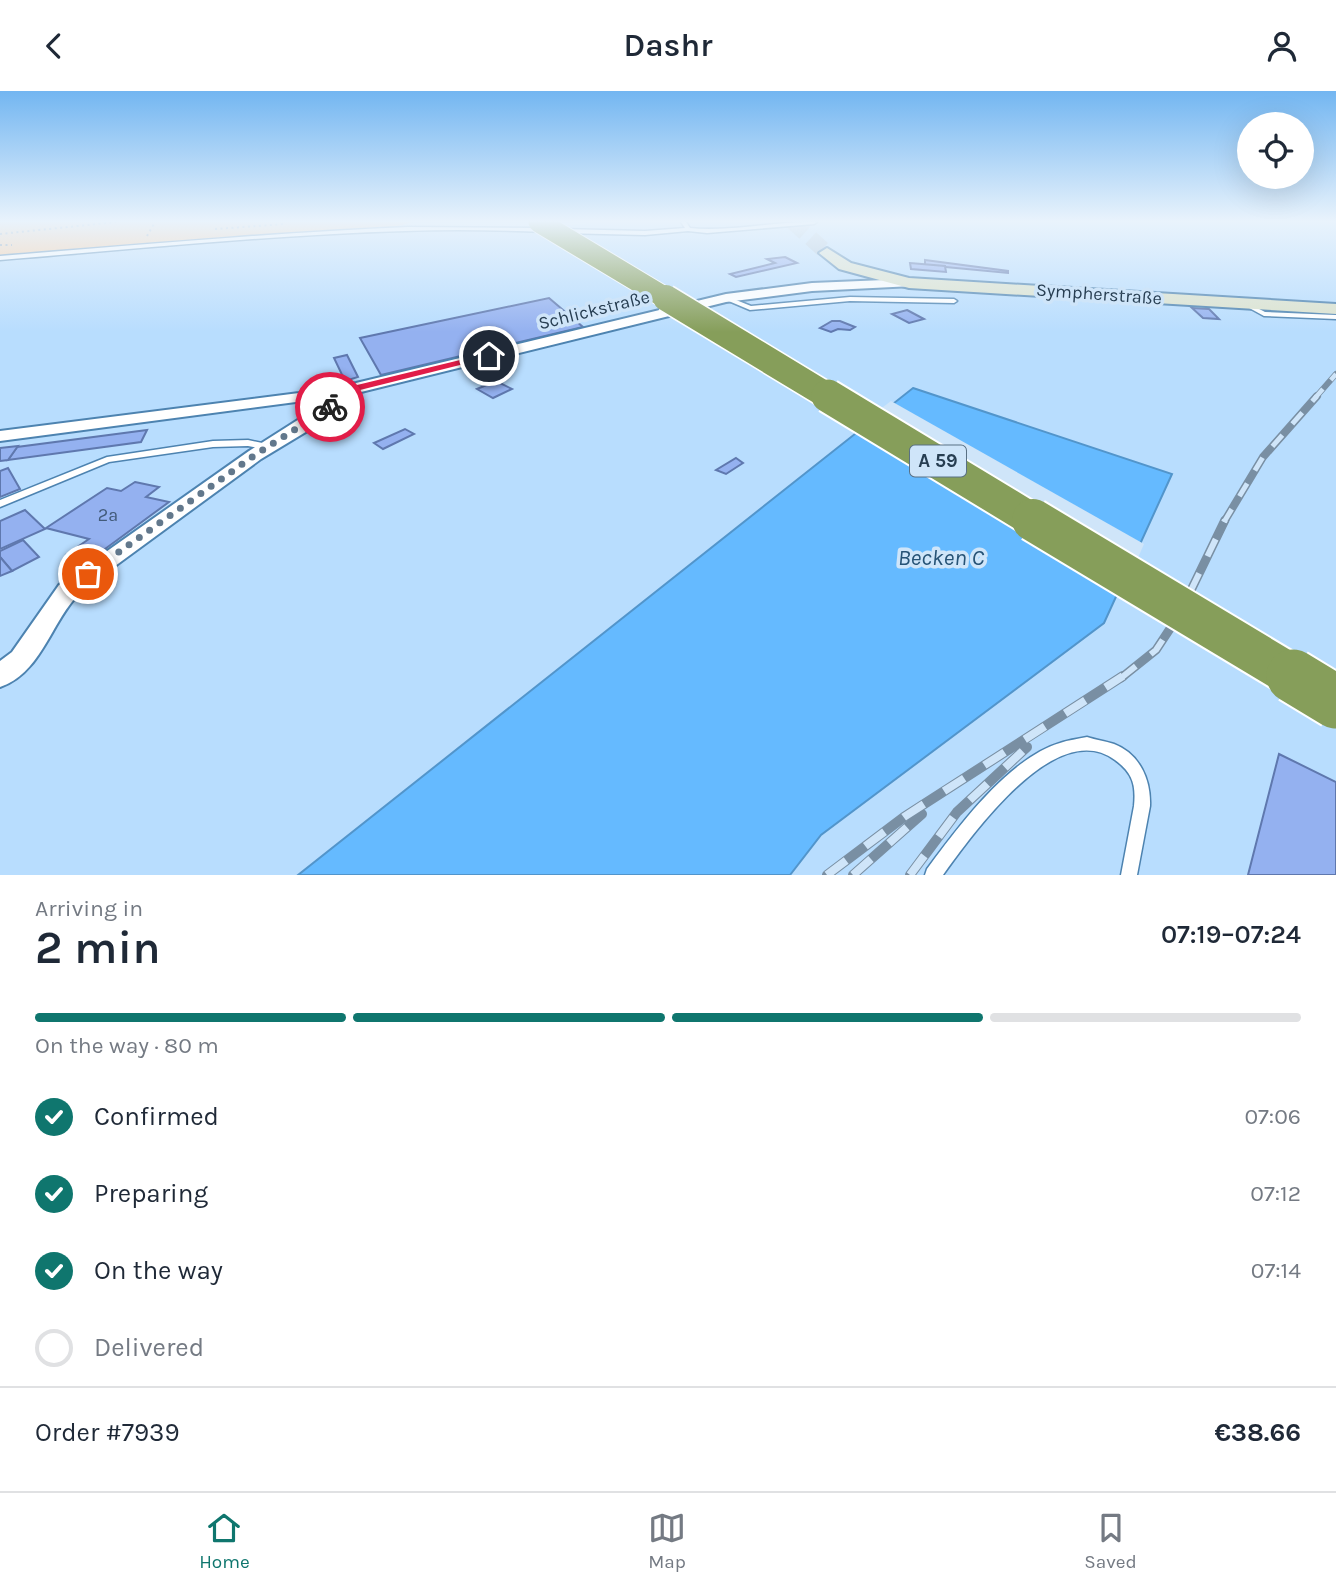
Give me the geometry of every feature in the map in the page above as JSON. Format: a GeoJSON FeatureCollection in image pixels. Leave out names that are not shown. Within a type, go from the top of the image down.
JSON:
{"type":"FeatureCollection","features":[{"type":"Feature","properties":{"kind":"highway","name":"A 59"},"geometry":{"type":"LineString","coordinates":[[600,259],[1336,702]]}},
{"type":"Feature","properties":{"kind":"highway","name":"A 59"},"geometry":{"type":"LineString","coordinates":[[620,259],[1336,673]]}},
{"type":"Feature","properties":{"kind":"street","name":"Sympherstraße"},"geometry":{"type":"LineString","coordinates":[[835,259],[845,266],[909,283],[1244,303],[1334,313]]}},
{"type":"Feature","properties":{"kind":"street","name":"Schlickstraße"},"geometry":{"type":"LineString","coordinates":[[0,436],[299,398],[356,388],[726,298],[812,288],[909,283]]}},
{"type":"Feature","properties":{"kind":"street"},"geometry":{"type":"LineString","coordinates":[[0,676],[21,659],[67,591],[356,388]]}},
{"type":"Feature","properties":{"kind":"lane"},"geometry":{"type":"LineString","coordinates":[[726,298],[750,308],[850,299],[954,302]]}},
{"type":"Feature","properties":{"kind":"lane"},"geometry":{"type":"LineString","coordinates":[[0,504],[107,460],[213,444],[248,443],[269,447]]}},
{"type":"Feature","properties":{"kind":"lane"},"geometry":{"type":"LineString","coordinates":[[933,875],[961,835],[1023,772],[1060,748],[1086,743],[1113,751],[1128,762],[1142,784],[1143,798],[1129,875]]}},
{"type":"Feature","properties":{"kind":"shaded area"},"geometry":{"type":"Polygon","coordinates":[[[0,259],[1336,259],[1336,875],[790,875],[821,835],[1172,474],[913,388],[298,875],[0,875],[0,259]]]}},
{"type":"Feature","properties":{"kind":"water","name":"Becken C"},"geometry":{"type":"Polygon","coordinates":[[[913,388],[1172,474],[1104,623],[821,835],[790,875],[298,875],[913,388]]]}},
{"type":"Feature","properties":{"kind":"pier"},"geometry":{"type":"Polygon","coordinates":[[[891,401],[1144,544],[1126,585],[862,423],[891,401]]]}},
{"type":"Feature","properties":{"kind":"building"},"geometry":{"type":"Polygon","coordinates":[[[767,259],[788,259],[797,263],[736,277],[730,274],[775,263],[767,259]]]}},
{"type":"Feature","properties":{"kind":"building"},"geometry":{"type":"Polygon","coordinates":[[[925,260],[1008,271],[1008,273],[925,265],[925,260]]]}},
{"type":"Feature","properties":{"kind":"building"},"geometry":{"type":"Polygon","coordinates":[[[910,263],[945,266],[946,272],[911,269],[910,263]]]}},
{"type":"Feature","properties":{"kind":"building"},"geometry":{"type":"Polygon","coordinates":[[[549,298],[583,327],[381,375],[360,338],[549,298]]]}},
{"type":"Feature","properties":{"kind":"building"},"geometry":{"type":"Polygon","coordinates":[[[1192,308],[1209,309],[1219,319],[1203,318],[1192,308]]]}},
{"type":"Feature","properties":{"kind":"building"},"geometry":{"type":"Polygon","coordinates":[[[907,310],[924,319],[909,323],[892,314],[907,310]]]}},
{"type":"Feature","properties":{"kind":"building"},"geometry":{"type":"Polygon","coordinates":[[[832,321],[855,327],[831,332],[820,328],[832,321]]]}},
{"type":"Feature","properties":{"kind":"building"},"geometry":{"type":"Polygon","coordinates":[[[347,355],[358,377],[345,381],[334,358],[347,355]]]}},
{"type":"Feature","properties":{"kind":"building"},"geometry":{"type":"Polygon","coordinates":[[[496,381],[512,389],[493,398],[477,389],[496,381]]]}},
{"type":"Feature","properties":{"kind":"building"},"geometry":{"type":"Polygon","coordinates":[[[405,429],[414,434],[383,449],[374,443],[405,429]]]}},
{"type":"Feature","properties":{"kind":"building"},"geometry":{"type":"Polygon","coordinates":[[[147,430],[141,442],[8,460],[17,447],[147,430]]]}},
{"type":"Feature","properties":{"kind":"building"},"geometry":{"type":"Polygon","coordinates":[[[18,446],[8,460],[0,461],[0,448],[18,446]]]}},
{"type":"Feature","properties":{"kind":"building"},"geometry":{"type":"Polygon","coordinates":[[[736,458],[743,463],[726,474],[716,470],[736,458]]]}},
{"type":"Feature","properties":{"kind":"building"},"geometry":{"type":"Polygon","coordinates":[[[8,468],[20,489],[0,497],[0,471],[8,468]]]}},
{"type":"Feature","properties":{"kind":"building"},"geometry":{"type":"Polygon","coordinates":[[[135,482],[159,487],[146,497],[169,502],[90,560],[67,554],[89,539],[46,528],[107,488],[121,491],[135,482]]]}},
{"type":"Feature","properties":{"kind":"building"},"geometry":{"type":"Polygon","coordinates":[[[25,510],[45,529],[0,549],[0,521],[25,510]]]}},
{"type":"Feature","properties":{"kind":"building"},"geometry":{"type":"Polygon","coordinates":[[[23,540],[39,557],[12,571],[0,557],[0,551],[23,540]]]}},
{"type":"Feature","properties":{"kind":"building"},"geometry":{"type":"Polygon","coordinates":[[[0,557],[12,571],[0,576],[0,557]]]}},
{"type":"Feature","properties":{"kind":"building"},"geometry":{"type":"Polygon","coordinates":[[[1279,754],[1336,782],[1336,875],[1248,875],[1279,754]]]}},
{"type":"Feature","properties":{"kind":"railway"},"geometry":{"type":"LineString","coordinates":[[1315,398],[1336,374]]}},
{"type":"Feature","properties":{"kind":"railway"},"geometry":{"type":"LineString","coordinates":[[1224,522],[1263,457],[1317,396]]}},
{"type":"Feature","properties":{"kind":"railway"},"geometry":{"type":"LineString","coordinates":[[1121,678],[1156,650],[1179,615],[1224,522]]}},
{"type":"Feature","properties":{"kind":"railway"},"geometry":{"type":"LineString","coordinates":[[827,875],[904,817],[1123,676]]}},
{"type":"Feature","properties":{"kind":"railway"},"geometry":{"type":"LineString","coordinates":[[910,875],[957,812],[1027,747]]}},
{"type":"Feature","properties":{"kind":"railway"},"geometry":{"type":"LineString","coordinates":[[853,875],[922,814]]}},
{"type":"Feature","properties":{"kind":"way so far"},"geometry":{"type":"LineString","coordinates":[[88,574],[255,455],[330,407]]}},
{"type":"Feature","properties":{"kind":"route"},"geometry":{"type":"LineString","coordinates":[[330,407],[356,388],[489,356]]}}]}
